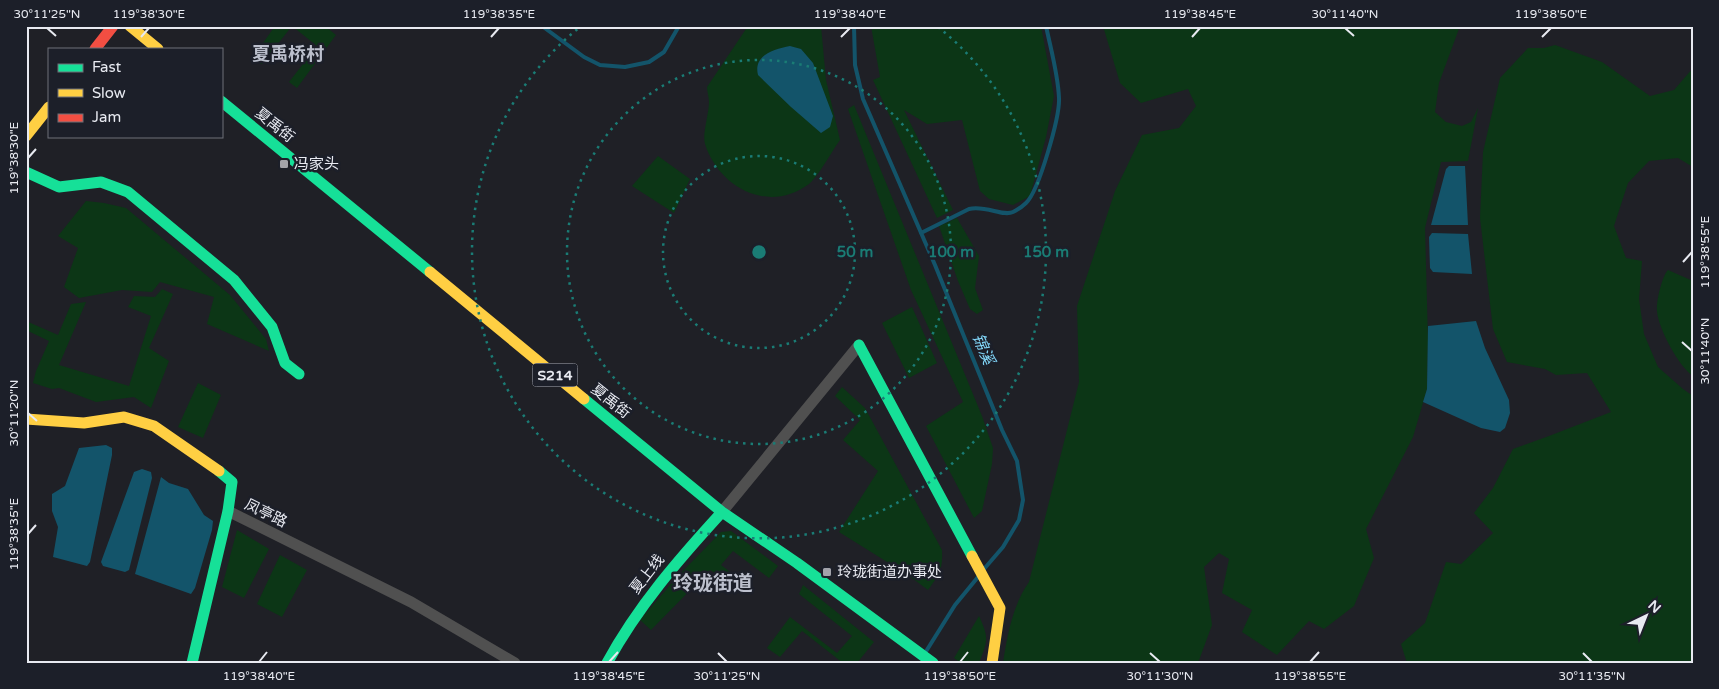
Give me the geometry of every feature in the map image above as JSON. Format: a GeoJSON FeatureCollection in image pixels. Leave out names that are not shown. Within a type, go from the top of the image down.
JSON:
{"type":"FeatureCollection","features":[{"type":"Feature","properties":{"kind":"street"},"geometry":{"type":"LineString","coordinates":[[96,48],[113,26]]}},
{"type":"Feature","properties":{"kind":"street"},"geometry":{"type":"LineString","coordinates":[[130,26],[157,48]]}},
{"type":"Feature","properties":{"kind":"street","name":"夏禹街"},"geometry":{"type":"LineString","coordinates":[[222,102],[722,512],[797,563],[933,663]]}},
{"type":"Feature","properties":{"kind":"street"},"geometry":{"type":"LineString","coordinates":[[26,136],[48,108]]}},
{"type":"Feature","properties":{"kind":"street"},"geometry":{"type":"LineString","coordinates":[[26,172],[59,187],[101,182],[128,192],[234,280],[272,328],[285,363],[299,374]]}},
{"type":"Feature","properties":{"kind":"street"},"geometry":{"type":"LineString","coordinates":[[722,512],[859,345],[1000,608],[992,663]]}},
{"type":"Feature","properties":{"kind":"street","name":"凤亭路"},"geometry":{"type":"LineString","coordinates":[[26,419],[84,423],[124,417],[154,426],[204,460],[232,482],[228,511],[411,602],[515,663]]}},
{"type":"Feature","properties":{"kind":"street"},"geometry":{"type":"LineString","coordinates":[[192,663],[228,511]]}},
{"type":"Feature","properties":{"kind":"street","name":"夏上线"},"geometry":{"type":"LineString","coordinates":[[607,663],[631,620],[674,564],[722,512]]}},
{"type":"Feature","properties":{"kind":"green space"},"geometry":{"type":"Polygon","coordinates":[[[275,26],[292,26],[262,64],[251,60],[275,26]]]}},
{"type":"Feature","properties":{"kind":"green space"},"geometry":{"type":"Polygon","coordinates":[[[292,26],[325,26],[336,35],[297,88],[289,82],[317,46],[292,26]]]}},
{"type":"Feature","properties":{"kind":"green space"},"geometry":{"type":"Polygon","coordinates":[[[748,26],[821,26],[826,80],[840,140],[813,181],[794,193],[778,197],[762,196],[747,192],[734,184],[712,160],[704,140],[709,102],[707,87],[748,26]]]}},
{"type":"Feature","properties":{"kind":"green space"},"geometry":{"type":"Polygon","coordinates":[[[871,26],[1041,26],[1054,96],[1046,137],[1030,196],[1013,205],[989,199],[980,191],[962,120],[927,124],[904,110],[953,210],[937,218],[873,80],[880,77],[871,26]]]}},
{"type":"Feature","properties":{"kind":"green space"},"geometry":{"type":"Polygon","coordinates":[[[1103,26],[1460,26],[1439,83],[1435,112],[1446,122],[1462,126],[1471,122],[1478,108],[1468,161],[1441,162],[1425,228],[1428,340],[1427,389],[1413,437],[1366,529],[1374,558],[1354,606],[1324,629],[1309,621],[1277,655],[1242,632],[1252,610],[1222,593],[1229,559],[1219,553],[1204,567],[1212,625],[1198,663],[1003,663],[1015,610],[1029,582],[1079,382],[1077,306],[1115,191],[1142,135],[1179,128],[1196,106],[1188,89],[1141,103],[1120,83],[1103,26]]]}},
{"type":"Feature","properties":{"kind":"green space"},"geometry":{"type":"Polygon","coordinates":[[[1555,45],[1602,62],[1650,96],[1674,90],[1693,68],[1693,167],[1678,158],[1649,161],[1628,183],[1614,226],[1626,258],[1642,261],[1639,299],[1644,334],[1658,367],[1693,396],[1693,663],[1407,663],[1401,644],[1425,623],[1446,562],[1461,564],[1493,533],[1474,513],[1493,488],[1513,449],[1611,412],[1587,373],[1556,375],[1545,369],[1507,362],[1493,329],[1480,218],[1483,152],[1500,78],[1528,48],[1544,48],[1555,45]]]}},
{"type":"Feature","properties":{"kind":"green space"},"geometry":{"type":"Polygon","coordinates":[[[854,105],[982,416],[993,448],[992,464],[982,511],[974,518],[926,426],[963,402],[911,290],[848,109],[854,105]]]}},
{"type":"Feature","properties":{"kind":"green space"},"geometry":{"type":"Polygon","coordinates":[[[658,156],[690,179],[674,213],[632,186],[658,156]]]}},
{"type":"Feature","properties":{"kind":"green space"},"geometry":{"type":"Polygon","coordinates":[[[86,201],[126,208],[230,295],[266,339],[269,351],[207,324],[214,297],[160,282],[152,292],[122,290],[79,298],[64,287],[78,248],[58,236],[86,201]]]}},
{"type":"Feature","properties":{"kind":"green space"},"geometry":{"type":"Polygon","coordinates":[[[957,218],[979,256],[975,288],[983,310],[977,314],[970,309],[939,226],[957,218]]]}},
{"type":"Feature","properties":{"kind":"green space"},"geometry":{"type":"Polygon","coordinates":[[[1668,270],[1693,281],[1693,376],[1676,356],[1665,337],[1658,318],[1658,296],[1668,270]]]}},
{"type":"Feature","properties":{"kind":"green space"},"geometry":{"type":"Polygon","coordinates":[[[162,289],[173,294],[149,348],[169,361],[151,408],[134,397],[96,402],[59,388],[52,389],[33,383],[49,341],[26,330],[26,321],[58,335],[71,304],[86,302],[59,365],[129,386],[151,316],[128,307],[134,296],[155,297],[162,289]]]}},
{"type":"Feature","properties":{"kind":"green space"},"geometry":{"type":"Polygon","coordinates":[[[912,307],[937,363],[909,378],[882,323],[912,307]]]}},
{"type":"Feature","properties":{"kind":"green space"},"geometry":{"type":"Polygon","coordinates":[[[198,383],[221,395],[203,438],[178,427],[198,383]]]}},
{"type":"Feature","properties":{"kind":"green space"},"geometry":{"type":"Polygon","coordinates":[[[842,387],[865,408],[942,550],[942,563],[939,572],[928,590],[908,575],[839,532],[878,471],[843,440],[860,420],[835,396],[842,387]]]}},
{"type":"Feature","properties":{"kind":"green space"},"geometry":{"type":"Polygon","coordinates":[[[237,530],[269,549],[244,598],[222,587],[237,530]]]}},
{"type":"Feature","properties":{"kind":"green space"},"geometry":{"type":"Polygon","coordinates":[[[731,531],[778,566],[769,578],[733,551],[721,565],[733,574],[728,580],[710,570],[651,630],[640,620],[678,576],[721,532],[731,531]]]}},
{"type":"Feature","properties":{"kind":"green space"},"geometry":{"type":"Polygon","coordinates":[[[280,555],[307,570],[282,617],[257,604],[280,555]]]}},
{"type":"Feature","properties":{"kind":"green space"},"geometry":{"type":"Polygon","coordinates":[[[803,585],[874,642],[857,663],[843,663],[802,631],[780,657],[767,648],[790,617],[837,653],[852,636],[799,594],[803,585]]]}},
{"type":"Feature","properties":{"kind":"green space"},"geometry":{"type":"Polygon","coordinates":[[[979,616],[986,634],[986,644],[979,663],[961,663],[954,658],[979,616]]]}},
{"type":"Feature","properties":{"kind":"water"},"geometry":{"type":"Polygon","coordinates":[[[790,46],[801,49],[813,63],[833,116],[830,127],[821,133],[758,75],[757,68],[759,62],[766,54],[790,46]]]}},
{"type":"Feature","properties":{"kind":"water"},"geometry":{"type":"Polygon","coordinates":[[[1449,166],[1465,166],[1468,225],[1431,225],[1446,169],[1449,166]]]}},
{"type":"Feature","properties":{"kind":"water"},"geometry":{"type":"Polygon","coordinates":[[[1432,233],[1468,234],[1472,274],[1433,272],[1430,268],[1429,237],[1432,233]]]}},
{"type":"Feature","properties":{"kind":"water"},"geometry":{"type":"Polygon","coordinates":[[[1476,321],[1485,348],[1509,400],[1510,413],[1505,428],[1500,432],[1481,428],[1423,402],[1427,389],[1428,326],[1476,321]]]}},
{"type":"Feature","properties":{"kind":"water"},"geometry":{"type":"Polygon","coordinates":[[[106,445],[112,448],[112,455],[90,562],[87,566],[53,557],[58,527],[52,511],[52,494],[65,486],[79,448],[106,445]]]}},
{"type":"Feature","properties":{"kind":"water"},"geometry":{"type":"Polygon","coordinates":[[[142,469],[151,472],[152,478],[129,570],[125,572],[103,566],[101,562],[134,472],[142,469]]]}},
{"type":"Feature","properties":{"kind":"water"},"geometry":{"type":"Polygon","coordinates":[[[161,477],[169,483],[188,489],[204,515],[213,521],[195,588],[191,594],[135,574],[161,477]]]}},
{"type":"Feature","properties":{"kind":"waterway"},"geometry":{"type":"LineString","coordinates":[[542,26],[584,57],[600,65],[625,67],[649,62],[664,52],[679,26]]}},
{"type":"Feature","properties":{"kind":"waterway","name":"锦溪"},"geometry":{"type":"LineString","coordinates":[[854,26],[855,65],[863,99],[935,265],[1002,430],[1017,461],[1023,500],[1019,520],[1003,547],[984,569]]}},
{"type":"Feature","properties":{"kind":"waterway"},"geometry":{"type":"LineString","coordinates":[[921,233],[969,209],[982,208],[1004,213],[1013,212],[1025,204],[1031,196],[1048,153],[1059,98],[1046,26]]}},
{"type":"Feature","properties":{"kind":"waterway","name":"锦溪"},"geometry":{"type":"LineString","coordinates":[[925,653],[955,605],[978,577]]}},
{"type":"Feature","properties":{"kind":"traffic: fast"},"geometry":{"type":"LineString","coordinates":[[222,102],[430,272]]}},
{"type":"Feature","properties":{"kind":"traffic: fast"},"geometry":{"type":"LineString","coordinates":[[26,172],[59,187],[101,182],[128,192],[234,280],[272,327],[285,363],[299,374]]}},
{"type":"Feature","properties":{"kind":"traffic: fast"},"geometry":{"type":"LineString","coordinates":[[859,345],[972,556]]}},
{"type":"Feature","properties":{"kind":"traffic: fast"},"geometry":{"type":"LineString","coordinates":[[584,399],[722,512],[797,563],[933,663]]}},
{"type":"Feature","properties":{"kind":"traffic: fast"},"geometry":{"type":"LineString","coordinates":[[192,663],[228,511],[232,482],[219,471]]}},
{"type":"Feature","properties":{"kind":"traffic: fast"},"geometry":{"type":"LineString","coordinates":[[607,663],[632,622],[660,584],[722,512]]}},
{"type":"Feature","properties":{"kind":"traffic: slow"},"geometry":{"type":"LineString","coordinates":[[130,26],[157,48]]}},
{"type":"Feature","properties":{"kind":"traffic: slow"},"geometry":{"type":"LineString","coordinates":[[26,136],[48,108]]}},
{"type":"Feature","properties":{"kind":"traffic: slow"},"geometry":{"type":"LineString","coordinates":[[430,272],[584,399]]}},
{"type":"Feature","properties":{"kind":"traffic: slow"},"geometry":{"type":"LineString","coordinates":[[26,419],[84,423],[124,417],[154,426],[219,471]]}},
{"type":"Feature","properties":{"kind":"traffic: slow"},"geometry":{"type":"LineString","coordinates":[[972,556],[1000,608],[992,663]]}},
{"type":"Feature","properties":{"kind":"traffic: jam"},"geometry":{"type":"LineString","coordinates":[[96,48],[113,26]]}},
{"type":"Feature","properties":{"kind":"place","name":"冯家头"},"geometry":{"type":"Point","coordinates":[284,164]}},
{"type":"Feature","properties":{"kind":"place","name":"玲珑街道办事处"},"geometry":{"type":"Point","coordinates":[827,572]}},
{"type":"Feature","properties":{"kind":"district","name":"夏禹桥村"},"geometry":{"type":"Point","coordinates":[288,54]}},
{"type":"Feature","properties":{"kind":"district","name":"玲珑街道"},"geometry":{"type":"Point","coordinates":[713,584]}}]}
